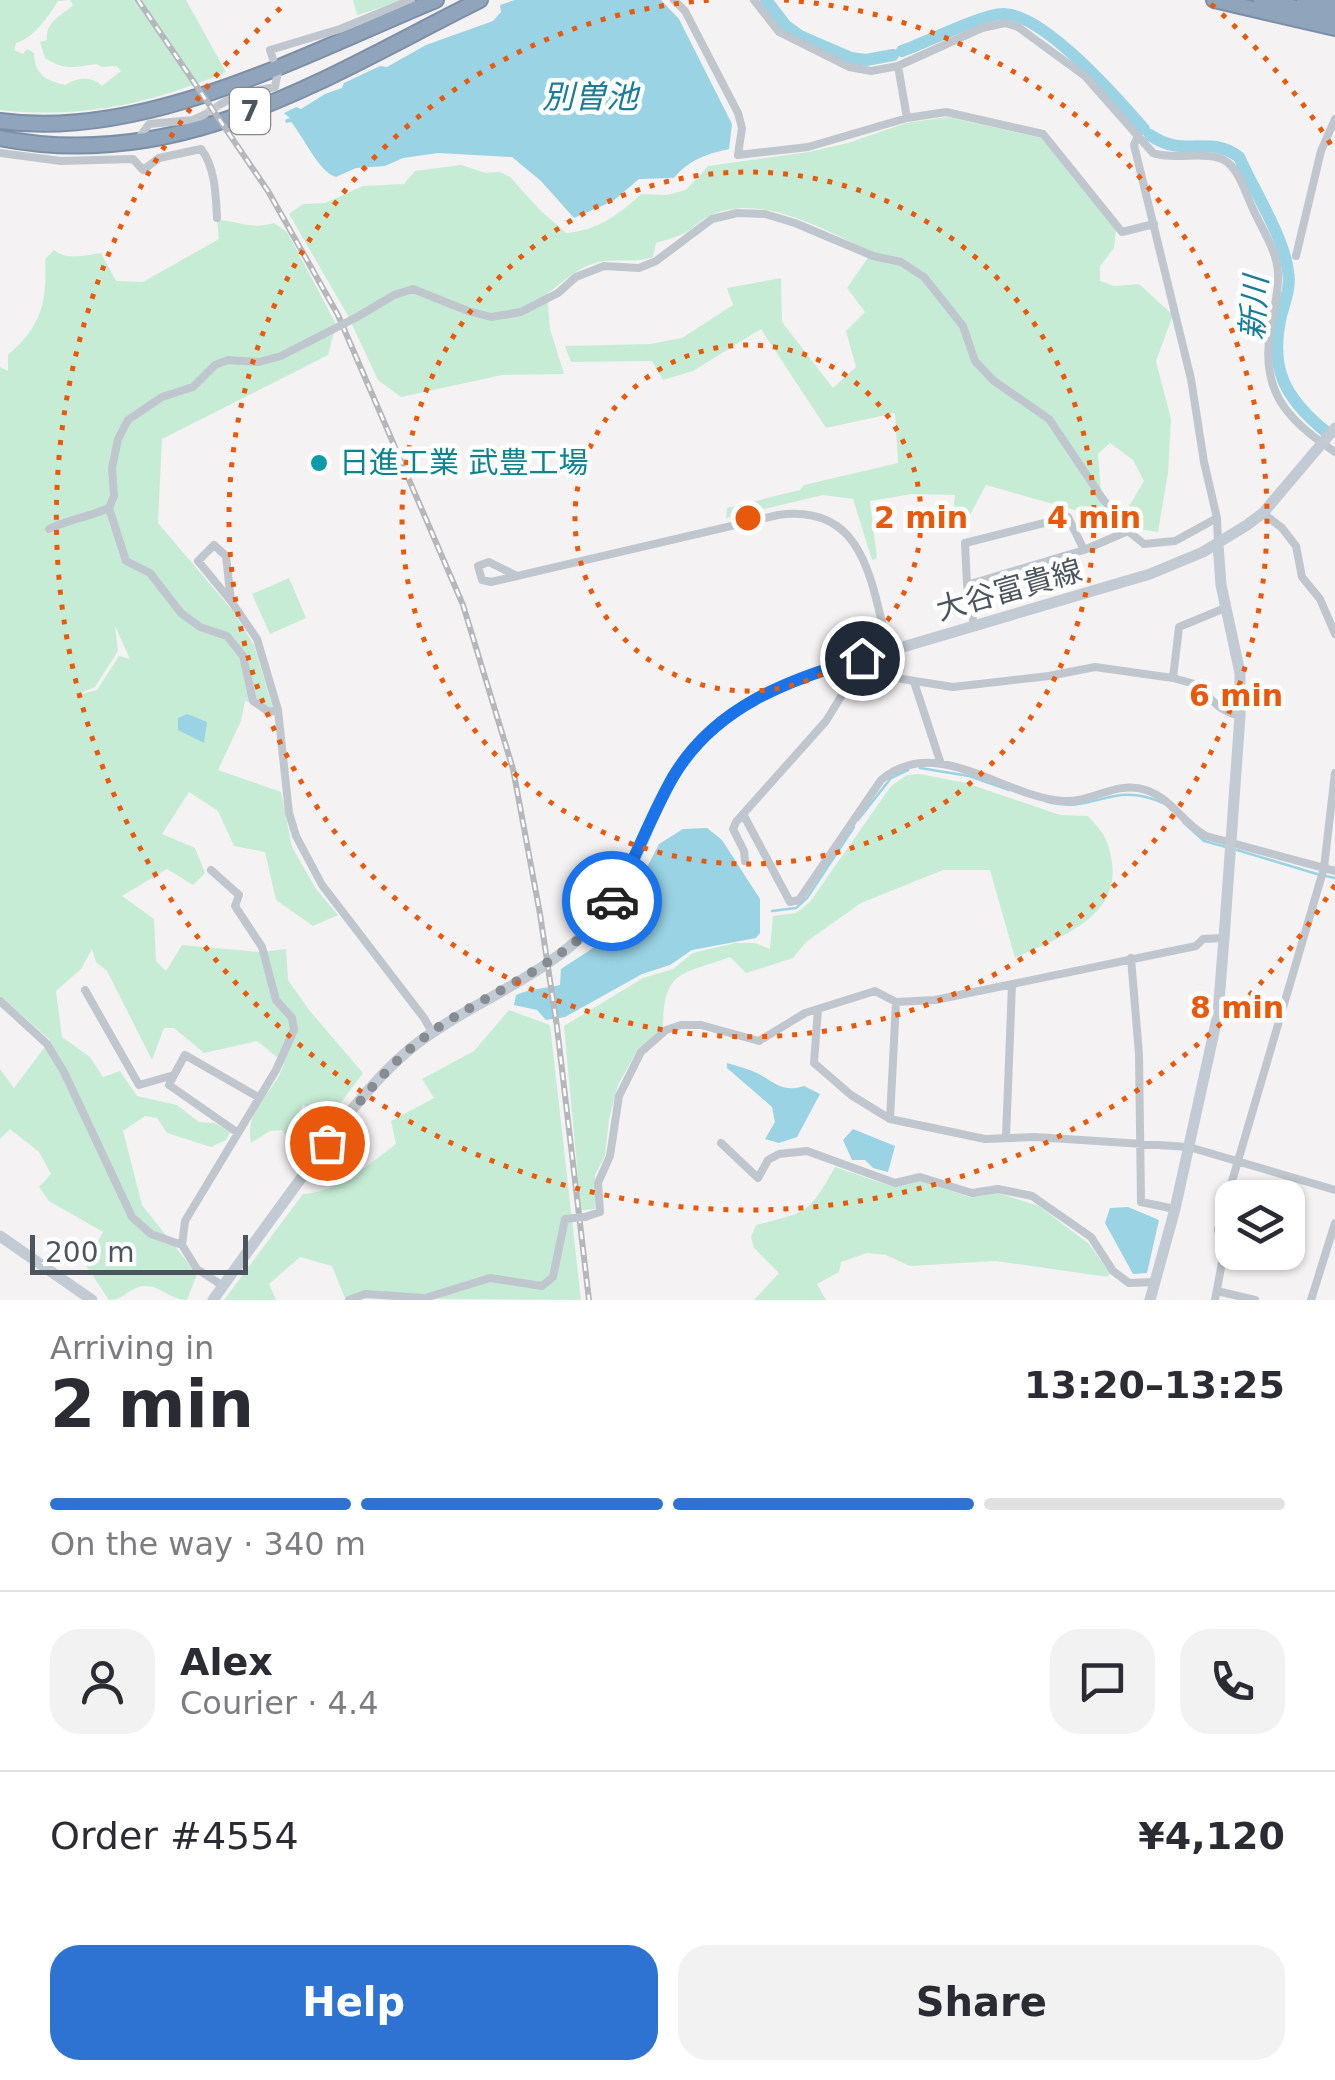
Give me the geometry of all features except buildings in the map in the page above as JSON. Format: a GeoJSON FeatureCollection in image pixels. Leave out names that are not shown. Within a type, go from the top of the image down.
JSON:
{"type":"FeatureCollection","features":[{"type":"Feature","properties":{"kind":"highway","name":"7"},"geometry":{"type":"LineString","coordinates":[[0,120],[87,121],[168,105],[247,78],[436,0]]}},
{"type":"Feature","properties":{"kind":"highway","name":"7"},"geometry":{"type":"LineString","coordinates":[[0,138],[40,144],[102,145],[155,140],[214,126],[291,94],[480,0]]}},
{"type":"Feature","properties":{"kind":"highway"},"geometry":{"type":"LineString","coordinates":[[1214,0],[1335,28]]}},
{"type":"Feature","properties":{"kind":"highway"},"geometry":{"type":"LineString","coordinates":[[1261,0],[1335,17]]}},
{"type":"Feature","properties":{"kind":"highway"},"geometry":{"type":"LineString","coordinates":[[1304,0],[1335,5]]}},
{"type":"Feature","properties":{"kind":"main road","name":"大谷富貴線"},"geometry":{"type":"LineString","coordinates":[[213,1300],[350,1114],[391,1066],[432,1032],[548,962],[608,909],[672,779],[688,755],[733,712],[784,684],[1150,574],[1218,544],[1262,513],[1335,428]]}},
{"type":"Feature","properties":{"kind":"main road"},"geometry":{"type":"LineString","coordinates":[[1150,1300],[1175,1209],[1218,1014],[1240,716],[1238,658],[1226,608],[1218,544]]}},
{"type":"Feature","properties":{"kind":"main road"},"geometry":{"type":"LineString","coordinates":[[0,1236],[92,1300]]}},
{"type":"Feature","properties":{"kind":"street"},"geometry":{"type":"LineString","coordinates":[[272,60],[270,50],[340,29],[411,0]]}},
{"type":"Feature","properties":{"kind":"street"},"geometry":{"type":"LineString","coordinates":[[674,0],[685,12],[738,114],[742,128],[738,155],[808,147],[907,118],[946,112],[1043,134],[1122,232],[1154,224]]}},
{"type":"Feature","properties":{"kind":"street"},"geometry":{"type":"LineString","coordinates":[[754,0],[779,32],[810,49],[871,71],[898,66],[982,28],[1005,24],[1018,27],[1084,76],[1153,153],[1168,158],[1209,155],[1228,163],[1238,177],[1278,268],[1268,364],[1272,386],[1283,409],[1335,452]]}},
{"type":"Feature","properties":{"kind":"street"},"geometry":{"type":"LineString","coordinates":[[898,66],[907,118]]}},
{"type":"Feature","properties":{"kind":"street"},"geometry":{"type":"LineString","coordinates":[[220,104],[240,94],[275,87],[278,72]]}},
{"type":"Feature","properties":{"kind":"street"},"geometry":{"type":"LineString","coordinates":[[141,135],[149,124],[193,120],[204,115]]}},
{"type":"Feature","properties":{"kind":"street"},"geometry":{"type":"LineString","coordinates":[[1296,256],[1321,151],[1335,120]]}},
{"type":"Feature","properties":{"kind":"street"},"geometry":{"type":"LineString","coordinates":[[1138,138],[1134,144],[1191,378],[1217,518],[1218,544]]}},
{"type":"Feature","properties":{"kind":"street"},"geometry":{"type":"LineString","coordinates":[[0,153],[61,160],[134,155],[143,170],[158,158],[201,149],[207,156],[213,180],[217,218]]}},
{"type":"Feature","properties":{"kind":"street"},"geometry":{"type":"LineString","coordinates":[[278,710],[268,712],[253,701],[243,656],[227,636],[200,627],[181,612],[150,573],[126,561],[109,508],[114,496],[112,468],[118,439],[128,420],[162,397],[193,386],[216,365],[228,360],[259,362],[281,356],[394,295],[412,290],[468,312],[491,316],[521,312],[558,293],[576,277],[604,266],[639,268],[656,261],[712,219],[766,214],[795,222],[873,256],[901,262],[924,276],[964,326],[975,360],[994,381],[1049,419],[1128,531],[1144,544],[1175,541],[1217,518]]}},
{"type":"Feature","properties":{"kind":"street"},"geometry":{"type":"LineString","coordinates":[[50,528],[109,508]]}},
{"type":"Feature","properties":{"kind":"street"},"geometry":{"type":"LineString","coordinates":[[1262,513],[1282,528],[1296,546],[1302,577],[1320,599],[1335,634]]}},
{"type":"Feature","properties":{"kind":"street"},"geometry":{"type":"LineString","coordinates":[[516,576],[778,515],[812,514],[842,526],[853,541],[864,562],[890,650]]}},
{"type":"Feature","properties":{"kind":"street"},"geometry":{"type":"LineString","coordinates":[[974,626],[967,585],[966,543],[1068,517],[1084,550]]}},
{"type":"Feature","properties":{"kind":"street"},"geometry":{"type":"LineString","coordinates":[[967,585],[1084,550],[1128,531]]}},
{"type":"Feature","properties":{"kind":"street"},"geometry":{"type":"LineString","coordinates":[[231,601],[226,556],[214,545],[198,561],[257,639],[278,710],[289,813],[311,868],[432,1032]]}},
{"type":"Feature","properties":{"kind":"street"},"geometry":{"type":"LineString","coordinates":[[1174,678],[1178,628],[1226,608]]}},
{"type":"Feature","properties":{"kind":"street"},"geometry":{"type":"LineString","coordinates":[[745,860],[733,829],[826,721],[850,682],[864,673],[953,687],[1095,667],[1202,686],[1209,699],[1224,712],[1240,716]]}},
{"type":"Feature","properties":{"kind":"street"},"geometry":{"type":"LineString","coordinates":[[914,682],[940,764]]}},
{"type":"Feature","properties":{"kind":"street"},"geometry":{"type":"LineString","coordinates":[[744,814],[790,902],[799,900],[881,780],[911,763],[940,764],[1061,801],[1122,788],[1145,790],[1164,798],[1195,829],[1335,871]]}},
{"type":"Feature","properties":{"kind":"street"},"geometry":{"type":"LineString","coordinates":[[1255,1300],[1216,1295],[1223,1257],[1218,1229],[1324,868],[1335,773]]}},
{"type":"Feature","properties":{"kind":"street"},"geometry":{"type":"LineString","coordinates":[[211,870],[240,895],[235,906],[262,947],[276,1000],[292,1018],[294,1030],[185,1222],[182,1245],[197,1268],[223,1286]]}},
{"type":"Feature","properties":{"kind":"street"},"geometry":{"type":"LineString","coordinates":[[349,1300],[365,1294],[426,1299],[490,1278],[547,1284],[553,1278],[565,1219],[600,1212],[598,1183],[610,1156],[619,1096],[641,1052],[666,1030],[681,1025],[701,1026],[760,1041],[805,1012],[875,992],[896,1002],[935,1000],[1196,946],[1211,937],[1224,938]]}},
{"type":"Feature","properties":{"kind":"street"},"geometry":{"type":"LineString","coordinates":[[1131,958],[1139,1054],[1140,1202],[1175,1209]]}},
{"type":"Feature","properties":{"kind":"street"},"geometry":{"type":"LineString","coordinates":[[1006,1137],[1012,985]]}},
{"type":"Feature","properties":{"kind":"street"},"geometry":{"type":"LineString","coordinates":[[85,990],[138,1085],[174,1075]]}},
{"type":"Feature","properties":{"kind":"street"},"geometry":{"type":"LineString","coordinates":[[0,1001],[47,1044],[132,1216],[164,1242],[182,1245]]}},
{"type":"Feature","properties":{"kind":"street"},"geometry":{"type":"LineString","coordinates":[[890,1119],[896,1002]]}},
{"type":"Feature","properties":{"kind":"street"},"geometry":{"type":"LineString","coordinates":[[818,1009],[814,1063],[851,1095],[890,1119],[985,1140],[1006,1137],[1189,1147],[1335,1190]]}},
{"type":"Feature","properties":{"kind":"street"},"geometry":{"type":"LineString","coordinates":[[238,1133],[169,1085],[185,1055],[258,1097]]}},
{"type":"Feature","properties":{"kind":"street"},"geometry":{"type":"LineString","coordinates":[[721,1143],[758,1178],[768,1160],[779,1154],[807,1151],[896,1183],[920,1177],[972,1193],[998,1189],[1032,1196],[1090,1238],[1113,1271],[1130,1283],[1156,1282]]}},
{"type":"Feature","properties":{"kind":"street"},"geometry":{"type":"LineString","coordinates":[[1311,1300],[1335,1223]]}},
{"type":"Feature","properties":{"kind":"green space"},"geometry":{"type":"Polygon","coordinates":[[[0,0],[68,0],[58,1],[40,26],[16,43],[14,50],[34,53],[39,72],[59,83],[66,85],[84,79],[102,86],[121,71],[116,66],[97,64],[64,66],[45,58],[40,42],[47,40],[51,23],[73,5],[70,0],[186,0],[226,72],[170,93],[115,106],[59,112],[0,110],[0,0]]]}},
{"type":"Feature","properties":{"kind":"green space"},"geometry":{"type":"Polygon","coordinates":[[[353,0],[405,0],[357,15],[353,0]]]}},
{"type":"Feature","properties":{"kind":"green space"},"geometry":{"type":"Polygon","coordinates":[[[948,117],[1041,138],[1116,230],[1114,248],[1100,266],[1100,281],[1114,286],[1139,284],[1173,315],[1156,361],[1171,419],[1168,473],[1158,532],[1139,529],[1128,508],[1144,481],[1133,460],[1110,443],[1098,454],[1103,518],[986,485],[965,524],[951,532],[955,495],[912,494],[870,501],[877,558],[872,560],[853,499],[823,495],[726,518],[727,508],[898,463],[895,413],[826,428],[761,329],[693,371],[663,380],[652,361],[571,362],[565,346],[649,344],[682,338],[733,305],[727,288],[781,278],[782,322],[833,388],[856,367],[846,331],[865,312],[847,288],[872,252],[794,217],[752,208],[731,209],[656,243],[653,257],[604,261],[574,274],[547,294],[550,329],[564,374],[502,375],[401,397],[378,380],[347,314],[289,214],[303,204],[325,203],[363,186],[404,184],[415,171],[461,165],[510,177],[566,233],[577,232],[607,220],[641,194],[667,195],[686,190],[708,166],[808,152],[906,123],[948,117]]]}},
{"type":"Feature","properties":{"kind":"green space"},"geometry":{"type":"Polygon","coordinates":[[[217,220],[252,225],[274,223],[287,232],[336,324],[328,355],[162,439],[158,523],[232,610],[254,645],[273,709],[245,701],[241,721],[218,770],[281,792],[292,847],[316,889],[338,915],[313,926],[276,900],[265,852],[234,846],[218,811],[189,792],[162,834],[195,848],[205,873],[193,885],[167,869],[122,896],[154,919],[156,961],[166,971],[182,945],[259,952],[286,949],[288,980],[363,1073],[328,1120],[303,1105],[292,1124],[306,1145],[298,1157],[282,1130],[270,1131],[251,1143],[256,1109],[284,1063],[257,1041],[204,1053],[174,1028],[164,1028],[152,1060],[92,949],[81,969],[56,991],[62,1037],[90,1057],[103,1077],[120,1071],[137,1096],[177,1105],[199,1122],[215,1123],[230,1132],[226,1140],[211,1147],[167,1133],[157,1118],[145,1116],[123,1131],[142,1205],[197,1274],[187,1300],[146,1286],[109,1300],[85,1264],[103,1232],[49,1201],[39,1187],[51,1174],[39,1152],[10,1129],[0,1139],[0,1069],[14,1088],[50,1040],[0,996],[0,367],[8,371],[8,355],[35,323],[43,301],[45,259],[54,250],[71,256],[101,253],[116,281],[143,282],[219,239],[217,220]],[[115,626],[118,651],[95,687],[71,697],[97,690],[119,656],[130,659],[115,626]]]}},
{"type":"Feature","properties":{"kind":"green space"},"geometry":{"type":"Polygon","coordinates":[[[289,578],[306,618],[270,634],[252,594],[289,578]]]}},
{"type":"Feature","properties":{"kind":"green space"},"geometry":{"type":"Polygon","coordinates":[[[907,775],[966,783],[1060,815],[1088,816],[1105,837],[1111,855],[1112,882],[1106,899],[1082,924],[1015,958],[990,870],[943,870],[861,903],[806,942],[793,958],[746,973],[730,957],[678,977],[667,994],[663,1027],[637,1051],[618,1085],[605,1156],[595,1175],[595,1209],[581,1210],[564,1026],[643,978],[673,969],[693,953],[735,943],[755,943],[770,949],[773,916],[796,913],[810,902],[891,786],[907,775]]]}},
{"type":"Feature","properties":{"kind":"green space"},"geometry":{"type":"Polygon","coordinates":[[[509,1010],[550,1025],[581,1300],[345,1298],[332,1266],[300,1257],[269,1284],[276,1300],[224,1300],[303,1194],[340,1183],[396,1144],[391,1121],[434,1098],[422,1079],[474,1051],[509,1010]]]}},
{"type":"Feature","properties":{"kind":"green space"},"geometry":{"type":"Polygon","coordinates":[[[835,1167],[894,1187],[920,1181],[970,1197],[998,1193],[1039,1206],[1089,1244],[1110,1273],[1108,1277],[996,1261],[910,1266],[886,1255],[867,1253],[841,1262],[839,1272],[817,1284],[826,1300],[754,1300],[779,1273],[754,1248],[751,1237],[756,1225],[806,1208],[835,1167]]]}},
{"type":"Feature","properties":{"kind":"water","name":"別曽池"},"geometry":{"type":"Polygon","coordinates":[[[515,0],[661,0],[679,19],[732,124],[729,149],[698,159],[674,178],[639,179],[613,201],[574,218],[541,181],[512,157],[438,153],[403,158],[385,166],[356,168],[336,177],[318,162],[291,122],[286,123],[290,118],[284,113],[296,107],[301,109],[342,88],[344,83],[380,66],[387,67],[426,45],[493,21],[501,12],[500,5],[515,0]]]}},
{"type":"Feature","properties":{"kind":"water"},"geometry":{"type":"Polygon","coordinates":[[[187,714],[207,722],[204,743],[178,730],[178,718],[187,714]]]}},
{"type":"Feature","properties":{"kind":"water"},"geometry":{"type":"Polygon","coordinates":[[[707,828],[722,840],[760,899],[760,933],[756,938],[692,950],[670,965],[642,974],[565,1017],[546,1020],[537,1010],[514,1005],[516,995],[560,985],[561,969],[593,948],[622,916],[659,844],[683,829],[707,828]]]}},
{"type":"Feature","properties":{"kind":"water"},"geometry":{"type":"Polygon","coordinates":[[[727,1063],[780,1086],[804,1086],[820,1094],[797,1137],[779,1143],[765,1139],[775,1122],[772,1107],[727,1068],[727,1063]]]}},
{"type":"Feature","properties":{"kind":"water"},"geometry":{"type":"Polygon","coordinates":[[[853,1129],[895,1146],[888,1172],[873,1168],[865,1160],[852,1160],[843,1140],[853,1129]]]}},
{"type":"Feature","properties":{"kind":"water"},"geometry":{"type":"Polygon","coordinates":[[[1128,1207],[1159,1220],[1147,1273],[1133,1274],[1105,1223],[1110,1208],[1128,1207]]]}},
{"type":"Feature","properties":{"kind":"waterway","name":"新川"},"geometry":{"type":"LineString","coordinates":[[766,0],[786,26],[800,36],[851,58],[866,60],[893,55]]}},
{"type":"Feature","properties":{"kind":"waterway","name":"新川"},"geometry":{"type":"LineString","coordinates":[[902,51],[994,15],[1019,17],[1079,60],[1144,129]]}},
{"type":"Feature","properties":{"kind":"waterway","name":"新川"},"geometry":{"type":"LineString","coordinates":[[1150,135],[1174,145],[1217,147],[1239,157],[1274,228],[1288,271],[1278,335],[1279,367],[1290,394],[1325,431]]}},
{"type":"Feature","properties":{"kind":"waterway"},"geometry":{"type":"LineString","coordinates":[[920,768],[969,776],[1009,790]]}},
{"type":"Feature","properties":{"kind":"waterway"},"geometry":{"type":"LineString","coordinates":[[858,820],[891,778],[908,770]]}},
{"type":"Feature","properties":{"kind":"waterway"},"geometry":{"type":"LineString","coordinates":[[1045,801],[1077,804],[1129,795],[1163,803]]}},
{"type":"Feature","properties":{"kind":"waterway"},"geometry":{"type":"LineString","coordinates":[[1183,822],[1204,841],[1226,847]]}},
{"type":"Feature","properties":{"kind":"waterway"},"geometry":{"type":"LineString","coordinates":[[772,911],[796,908],[807,898],[854,827]]}},
{"type":"Feature","properties":{"kind":"waterway"},"geometry":{"type":"LineString","coordinates":[[1237,850],[1317,874]]}},
{"type":"Feature","properties":{"kind":"waterway"},"geometry":{"type":"LineString","coordinates":[[1326,876],[1335,878]]}},
{"type":"Feature","properties":{"kind":"tunnel"},"geometry":{"type":"LineString","coordinates":[[204,115],[221,104]]}},
{"type":"Feature","properties":{"kind":"railway"},"geometry":{"type":"LineString","coordinates":[[138,0],[268,191],[338,315],[463,605],[513,769],[540,914],[589,1300]]}},
{"type":"Feature","properties":{"kind":"way so far"},"geometry":{"type":"LineString","coordinates":[[327,1143],[408,1051],[461,1012],[548,962],[588,930],[612,901]]}},
{"type":"Feature","properties":{"kind":"place","name":"日進工業 武豊工場"},"geometry":{"type":"Point","coordinates":[319,463]}},
{"type":"Feature","properties":{"kind":"route"},"geometry":{"type":"LineString","coordinates":[[612,901],[672,779],[708,734],[762,694],[808,674],[862,658]]}}]}
